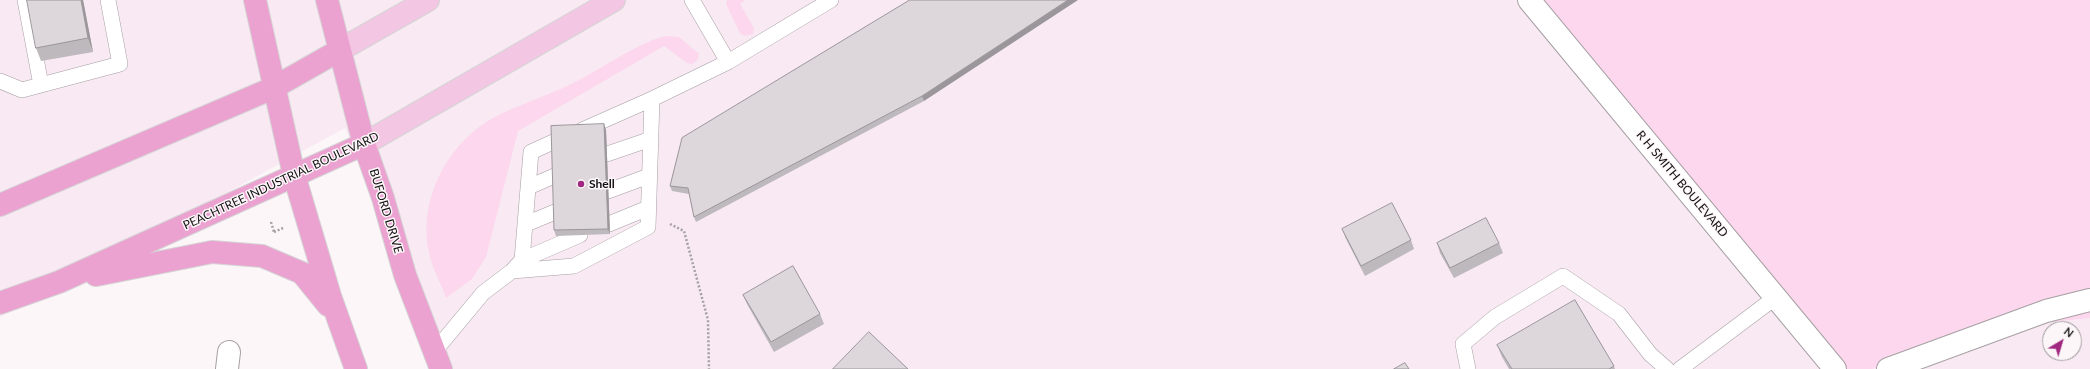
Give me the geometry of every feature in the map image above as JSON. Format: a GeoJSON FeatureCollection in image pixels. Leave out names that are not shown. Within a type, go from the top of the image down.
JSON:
{"type":"FeatureCollection","features":[{"type":"Feature","properties":{"kind":"highway"},"geometry":{"type":"LineString","coordinates":[[255,0],[273,88],[294,176],[337,315],[356,369]]}},
{"type":"Feature","properties":{"kind":"highway","name":"BUFORD DRIVE"},"geometry":{"type":"LineString","coordinates":[[327,0],[364,144],[383,198],[405,275],[438,361]]}},
{"type":"Feature","properties":{"kind":"highway"},"geometry":{"type":"LineString","coordinates":[[0,205],[273,88],[340,50]]}},
{"type":"Feature","properties":{"kind":"highway","name":"PEACHTREE INDUSTRIAL BOULEVARD"},"geometry":{"type":"LineString","coordinates":[[0,303],[59,282],[364,144]]}},
{"type":"Feature","properties":{"kind":"highway"},"geometry":{"type":"LineString","coordinates":[[59,282],[212,252],[262,256],[302,273],[337,315]]}},
{"type":"Feature","properties":{"kind":"main road"},"geometry":{"type":"LineString","coordinates":[[340,50],[428,0]]}},
{"type":"Feature","properties":{"kind":"main road","name":"PEACHTREE INDUSTRIAL BOULEVARD"},"geometry":{"type":"LineString","coordinates":[[364,144],[614,0]]}},
{"type":"Feature","properties":{"kind":"street","name":"R H SMITH BOULEVARD"},"geometry":{"type":"LineString","coordinates":[[1529,0],[1835,369]]}},
{"type":"Feature","properties":{"kind":"street"},"geometry":{"type":"LineString","coordinates":[[1888,369],[2046,311],[2090,300]]}},
{"type":"Feature","properties":{"kind":"lane"},"geometry":{"type":"LineString","coordinates":[[25,0],[41,85]]}},
{"type":"Feature","properties":{"kind":"lane"},"geometry":{"type":"LineString","coordinates":[[0,81],[22,90],[120,64],[108,0]]}},
{"type":"Feature","properties":{"kind":"lane"},"geometry":{"type":"LineString","coordinates":[[692,0],[728,62]]}},
{"type":"Feature","properties":{"kind":"lane"},"geometry":{"type":"LineString","coordinates":[[582,130],[652,99],[728,62],[831,0]]}},
{"type":"Feature","properties":{"kind":"lane"},"geometry":{"type":"LineString","coordinates":[[512,271],[574,266],[648,227],[652,99]]}},
{"type":"Feature","properties":{"kind":"lane"},"geometry":{"type":"LineString","coordinates":[[607,154],[651,139]]}},
{"type":"Feature","properties":{"kind":"lane"},"geometry":{"type":"LineString","coordinates":[[522,260],[531,152],[553,142]]}},
{"type":"Feature","properties":{"kind":"lane"},"geometry":{"type":"LineString","coordinates":[[529,186],[554,176]]}},
{"type":"Feature","properties":{"kind":"lane"},"geometry":{"type":"LineString","coordinates":[[608,191],[649,176]]}},
{"type":"Feature","properties":{"kind":"lane"},"geometry":{"type":"LineString","coordinates":[[609,224],[648,208]]}},
{"type":"Feature","properties":{"kind":"lane"},"geometry":{"type":"LineString","coordinates":[[526,224],[555,212]]}},
{"type":"Feature","properties":{"kind":"lane"},"geometry":{"type":"LineString","coordinates":[[438,361],[483,293],[512,271],[522,260],[580,235]]}},
{"type":"Feature","properties":{"kind":"lane"},"geometry":{"type":"LineString","coordinates":[[1468,369],[1463,344],[1495,318],[1564,276],[1619,314],[1650,354],[1667,369]]}},
{"type":"Feature","properties":{"kind":"lane"},"geometry":{"type":"LineString","coordinates":[[1680,369],[1776,297]]}},
{"type":"Feature","properties":{"kind":"path"},"geometry":{"type":"LineString","coordinates":[[271,222],[274,232]]}},
{"type":"Feature","properties":{"kind":"path"},"geometry":{"type":"LineString","coordinates":[[648,227],[671,224],[684,231],[708,320],[709,369]]}},
{"type":"Feature","properties":{"kind":"shaded area"},"geometry":{"type":"Polygon","coordinates":[[[0,0],[1531,0],[1847,369],[448,369],[345,128],[0,317],[0,0]]]}},
{"type":"Feature","properties":{"kind":"shaded area"},"geometry":{"type":"Polygon","coordinates":[[[727,0],[745,0],[740,4],[754,28],[753,34],[745,36],[740,33],[726,4],[727,0]]]}},
{"type":"Feature","properties":{"kind":"shaded area"},"geometry":{"type":"Polygon","coordinates":[[[1531,0],[2090,0],[2090,318],[2062,321],[2042,321],[2042,323],[1872,369],[1847,369],[1531,0]]]}},
{"type":"Feature","properties":{"kind":"shaded area"},"geometry":{"type":"Polygon","coordinates":[[[665,36],[679,37],[699,54],[698,59],[693,64],[687,63],[664,46],[518,131],[486,257],[472,279],[446,298],[432,264],[429,252],[427,232],[428,213],[432,194],[440,175],[450,158],[462,143],[477,129],[493,118],[571,84],[640,46],[665,36]]]}},
{"type":"Feature","properties":{"kind":"shaded area"},"geometry":{"type":"Polygon","coordinates":[[[2090,318],[2090,369],[1872,369],[2042,323],[2042,361],[2082,361],[2082,321],[2062,321],[2090,318]]]}},
{"type":"Feature","properties":{"kind":"building"},"geometry":{"type":"Polygon","coordinates":[[[27,0],[81,0],[88,38],[36,48],[27,0]]]}},
{"type":"Feature","properties":{"kind":"building"},"geometry":{"type":"Polygon","coordinates":[[[910,0],[1068,0],[922,96],[694,217],[688,188],[670,186],[682,138],[910,0]]]}},
{"type":"Feature","properties":{"kind":"building","name":"Shell"},"geometry":{"type":"Polygon","coordinates":[[[604,124],[608,229],[554,230],[551,126],[604,124]]]}},
{"type":"Feature","properties":{"kind":"building"},"geometry":{"type":"Polygon","coordinates":[[[1392,203],[1411,240],[1361,266],[1342,229],[1392,203]]]}},
{"type":"Feature","properties":{"kind":"building"},"geometry":{"type":"Polygon","coordinates":[[[1486,218],[1499,243],[1450,268],[1437,243],[1486,218]]]}},
{"type":"Feature","properties":{"kind":"building"},"geometry":{"type":"Polygon","coordinates":[[[793,266],[820,314],[771,342],[743,295],[793,266]]]}},
{"type":"Feature","properties":{"kind":"building"},"geometry":{"type":"Polygon","coordinates":[[[1575,300],[1614,366],[1609,369],[1512,369],[1497,345],[1575,300]]]}},
{"type":"Feature","properties":{"kind":"building"},"geometry":{"type":"Polygon","coordinates":[[[869,332],[908,369],[833,369],[869,332]]]}},
{"type":"Feature","properties":{"kind":"building"},"geometry":{"type":"Polygon","coordinates":[[[1405,363],[1409,369],[1394,369],[1405,363]]]}},
{"type":"Feature","properties":{"kind":"place","name":"Shell"},"geometry":{"type":"Point","coordinates":[581,184]}}]}
